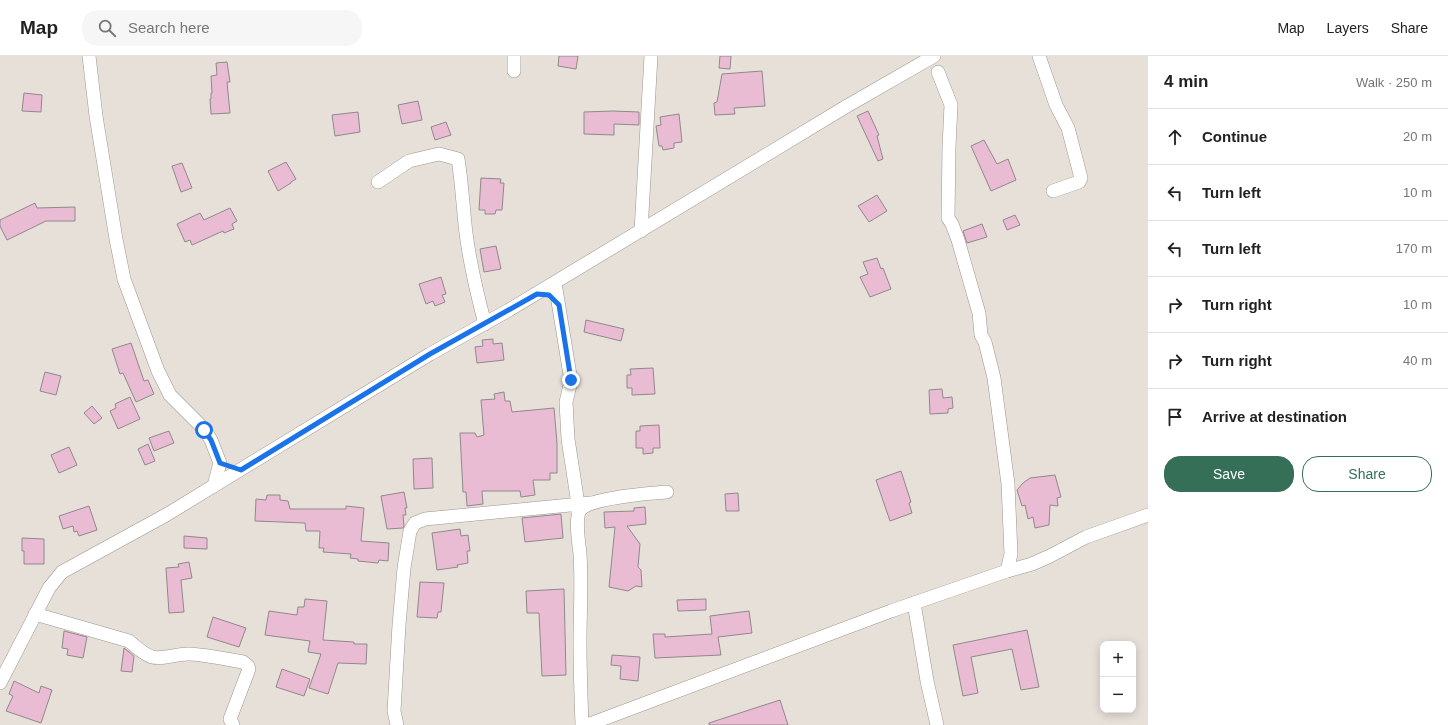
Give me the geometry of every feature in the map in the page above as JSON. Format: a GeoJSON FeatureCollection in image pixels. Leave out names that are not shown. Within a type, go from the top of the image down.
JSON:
{"type":"FeatureCollection","features":[{"type":"Feature","properties":{"kind":"street"},"geometry":{"type":"LineString","coordinates":[[89,56],[116,239],[124,279],[158,371],[170,394],[204,430],[211,440],[220,463],[214,486]]}},
{"type":"Feature","properties":{"kind":"street"},"geometry":{"type":"LineString","coordinates":[[514,56],[514,71]]}},
{"type":"Feature","properties":{"kind":"street"},"geometry":{"type":"LineString","coordinates":[[641,231],[651,56]]}},
{"type":"Feature","properties":{"kind":"street"},"geometry":{"type":"LineString","coordinates":[[0,683],[49,588],[62,572],[166,516],[430,354],[537,294],[847,106],[934,56]]}},
{"type":"Feature","properties":{"kind":"street"},"geometry":{"type":"LineString","coordinates":[[1038,56],[1056,105],[1068,128],[1081,178],[1079,182],[1053,191]]}},
{"type":"Feature","properties":{"kind":"street"},"geometry":{"type":"LineString","coordinates":[[938,72],[951,105],[948,218],[958,240],[978,308],[981,335],[985,342],[994,378],[1008,484],[1011,570]]}},
{"type":"Feature","properties":{"kind":"street"},"geometry":{"type":"LineString","coordinates":[[378,182],[409,161],[439,154],[458,159],[463,187],[466,234],[484,324]]}},
{"type":"Feature","properties":{"kind":"street"},"geometry":{"type":"LineString","coordinates":[[555,283],[571,380],[566,402],[568,439],[583,507],[578,528],[581,562],[580,645],[582,725]]}},
{"type":"Feature","properties":{"kind":"street"},"geometry":{"type":"LineString","coordinates":[[537,294],[549,295],[559,305]]}},
{"type":"Feature","properties":{"kind":"street"},"geometry":{"type":"LineString","coordinates":[[220,463],[241,470]]}},
{"type":"Feature","properties":{"kind":"street"},"geometry":{"type":"LineString","coordinates":[[397,725],[394,711],[399,625],[410,531],[415,524],[425,519],[583,507],[636,495],[667,492]]}},
{"type":"Feature","properties":{"kind":"street"},"geometry":{"type":"LineString","coordinates":[[587,725],[914,603],[1032,564],[1086,537],[1148,515]]}},
{"type":"Feature","properties":{"kind":"street"},"geometry":{"type":"LineString","coordinates":[[914,603],[927,681],[937,725]]}},
{"type":"Feature","properties":{"kind":"street"},"geometry":{"type":"LineString","coordinates":[[35,614],[129,641],[141,651],[153,657],[162,658],[172,655],[189,654],[243,662],[249,669],[231,723]]}},
{"type":"Feature","properties":{"kind":"building"},"geometry":{"type":"Polygon","coordinates":[[[559,56],[578,56],[576,69],[558,66],[559,56]]]}},
{"type":"Feature","properties":{"kind":"building"},"geometry":{"type":"Polygon","coordinates":[[[720,56],[731,56],[730,69],[719,68],[720,56]]]}},
{"type":"Feature","properties":{"kind":"building"},"geometry":{"type":"Polygon","coordinates":[[[227,62],[230,82],[227,82],[230,113],[211,114],[211,76],[217,75],[216,63],[227,62]]]}},
{"type":"Feature","properties":{"kind":"building"},"geometry":{"type":"Polygon","coordinates":[[[762,71],[765,106],[734,108],[735,114],[715,115],[714,103],[717,102],[722,74],[762,71]]]}},
{"type":"Feature","properties":{"kind":"building"},"geometry":{"type":"Polygon","coordinates":[[[24,93],[42,95],[41,112],[22,111],[24,93]]]}},
{"type":"Feature","properties":{"kind":"building"},"geometry":{"type":"Polygon","coordinates":[[[418,101],[422,120],[402,124],[398,105],[418,101]]]}},
{"type":"Feature","properties":{"kind":"building"},"geometry":{"type":"Polygon","coordinates":[[[868,111],[879,135],[877,136],[883,159],[878,161],[857,116],[868,111]]]}},
{"type":"Feature","properties":{"kind":"building"},"geometry":{"type":"Polygon","coordinates":[[[358,112],[360,132],[335,136],[332,115],[358,112]]]}},
{"type":"Feature","properties":{"kind":"building"},"geometry":{"type":"Polygon","coordinates":[[[584,112],[639,112],[639,125],[614,124],[614,135],[584,134],[584,112]]]}},
{"type":"Feature","properties":{"kind":"building"},"geometry":{"type":"Polygon","coordinates":[[[679,114],[682,142],[674,143],[674,148],[663,150],[662,146],[659,146],[656,126],[661,125],[660,117],[679,114]]]}},
{"type":"Feature","properties":{"kind":"building"},"geometry":{"type":"Polygon","coordinates":[[[446,122],[451,135],[435,140],[431,127],[446,122]]]}},
{"type":"Feature","properties":{"kind":"building"},"geometry":{"type":"Polygon","coordinates":[[[984,140],[997,164],[1008,159],[1016,180],[991,191],[971,146],[984,140]]]}},
{"type":"Feature","properties":{"kind":"building"},"geometry":{"type":"Polygon","coordinates":[[[286,162],[296,179],[278,191],[268,171],[286,162]]]}},
{"type":"Feature","properties":{"kind":"building"},"geometry":{"type":"Polygon","coordinates":[[[182,163],[192,188],[181,192],[172,166],[182,163]]]}},
{"type":"Feature","properties":{"kind":"building"},"geometry":{"type":"Polygon","coordinates":[[[481,178],[501,179],[500,183],[504,183],[502,210],[496,210],[495,214],[485,214],[485,210],[479,210],[481,178]]]}},
{"type":"Feature","properties":{"kind":"building"},"geometry":{"type":"Polygon","coordinates":[[[877,195],[887,211],[869,222],[858,206],[877,195]]]}},
{"type":"Feature","properties":{"kind":"building"},"geometry":{"type":"Polygon","coordinates":[[[35,203],[37,208],[75,207],[75,221],[46,221],[7,240],[0,226],[0,220],[35,203]]]}},
{"type":"Feature","properties":{"kind":"building"},"geometry":{"type":"Polygon","coordinates":[[[230,208],[237,221],[232,224],[234,229],[224,233],[223,231],[192,245],[190,240],[185,242],[177,224],[200,213],[204,220],[230,208]]]}},
{"type":"Feature","properties":{"kind":"building"},"geometry":{"type":"Polygon","coordinates":[[[1015,215],[1020,225],[1007,230],[1003,220],[1015,215]]]}},
{"type":"Feature","properties":{"kind":"building"},"geometry":{"type":"Polygon","coordinates":[[[982,224],[987,237],[967,243],[963,231],[982,224]]]}},
{"type":"Feature","properties":{"kind":"building"},"geometry":{"type":"Polygon","coordinates":[[[496,246],[501,269],[484,272],[480,249],[496,246]]]}},
{"type":"Feature","properties":{"kind":"building"},"geometry":{"type":"Polygon","coordinates":[[[877,258],[881,269],[883,268],[891,289],[870,297],[860,277],[868,274],[863,262],[877,258]]]}},
{"type":"Feature","properties":{"kind":"building"},"geometry":{"type":"Polygon","coordinates":[[[441,277],[446,294],[442,295],[445,302],[435,306],[433,301],[426,304],[419,284],[441,277]]]}},
{"type":"Feature","properties":{"kind":"building"},"geometry":{"type":"Polygon","coordinates":[[[586,320],[624,329],[621,341],[584,332],[586,320]]]}},
{"type":"Feature","properties":{"kind":"building"},"geometry":{"type":"Polygon","coordinates":[[[493,339],[493,344],[502,343],[504,360],[477,363],[475,347],[483,346],[482,340],[493,339]]]}},
{"type":"Feature","properties":{"kind":"building"},"geometry":{"type":"Polygon","coordinates":[[[131,343],[144,381],[148,380],[154,394],[136,402],[123,373],[120,374],[112,349],[131,343]]]}},
{"type":"Feature","properties":{"kind":"building"},"geometry":{"type":"Polygon","coordinates":[[[653,368],[655,394],[632,395],[632,388],[627,388],[627,375],[631,375],[630,369],[653,368]]]}},
{"type":"Feature","properties":{"kind":"building"},"geometry":{"type":"Polygon","coordinates":[[[45,372],[61,376],[56,395],[40,391],[45,372]]]}},
{"type":"Feature","properties":{"kind":"building"},"geometry":{"type":"Polygon","coordinates":[[[942,389],[943,398],[952,397],[953,408],[948,409],[948,413],[930,414],[929,390],[942,389]]]}},
{"type":"Feature","properties":{"kind":"building"},"geometry":{"type":"Polygon","coordinates":[[[504,392],[505,401],[510,401],[512,412],[554,408],[557,443],[557,473],[550,473],[550,480],[533,480],[535,495],[521,497],[520,491],[482,491],[483,504],[467,506],[466,492],[463,492],[460,433],[475,433],[477,437],[484,435],[481,400],[495,399],[494,394],[504,392]]]}},
{"type":"Feature","properties":{"kind":"building"},"geometry":{"type":"Polygon","coordinates":[[[130,397],[140,419],[118,429],[110,411],[116,408],[115,404],[130,397]]]}},
{"type":"Feature","properties":{"kind":"building"},"geometry":{"type":"Polygon","coordinates":[[[92,406],[102,418],[94,424],[84,413],[92,406]]]}},
{"type":"Feature","properties":{"kind":"building"},"geometry":{"type":"Polygon","coordinates":[[[659,425],[660,448],[653,448],[653,453],[643,454],[643,448],[636,448],[636,431],[640,431],[640,426],[659,425]]]}},
{"type":"Feature","properties":{"kind":"building"},"geometry":{"type":"Polygon","coordinates":[[[169,431],[174,443],[154,451],[149,438],[169,431]]]}},
{"type":"Feature","properties":{"kind":"building"},"geometry":{"type":"Polygon","coordinates":[[[148,444],[155,461],[145,465],[138,449],[148,444]]]}},
{"type":"Feature","properties":{"kind":"building"},"geometry":{"type":"Polygon","coordinates":[[[69,447],[77,465],[59,473],[51,455],[69,447]]]}},
{"type":"Feature","properties":{"kind":"building"},"geometry":{"type":"Polygon","coordinates":[[[432,458],[433,488],[414,489],[413,459],[432,458]]]}},
{"type":"Feature","properties":{"kind":"building"},"geometry":{"type":"Polygon","coordinates":[[[901,471],[911,502],[909,503],[912,513],[890,521],[876,480],[901,471]]]}},
{"type":"Feature","properties":{"kind":"building"},"geometry":{"type":"Polygon","coordinates":[[[1055,475],[1061,497],[1057,498],[1058,506],[1050,505],[1049,525],[1035,528],[1033,517],[1028,519],[1025,505],[1022,506],[1017,490],[1030,478],[1055,475]]]}},
{"type":"Feature","properties":{"kind":"building"},"geometry":{"type":"Polygon","coordinates":[[[404,492],[407,508],[405,508],[406,515],[403,515],[404,526],[403,528],[387,529],[381,496],[404,492]]]}},
{"type":"Feature","properties":{"kind":"building"},"geometry":{"type":"Polygon","coordinates":[[[738,493],[739,511],[726,511],[725,494],[738,493]]]}},
{"type":"Feature","properties":{"kind":"building"},"geometry":{"type":"Polygon","coordinates":[[[267,495],[280,495],[280,500],[288,501],[290,509],[346,509],[346,506],[364,508],[361,541],[389,543],[388,561],[379,560],[378,563],[358,561],[358,559],[350,558],[351,554],[323,552],[324,548],[319,548],[320,531],[306,531],[305,523],[255,521],[256,499],[266,500],[267,495]]]}},
{"type":"Feature","properties":{"kind":"building"},"geometry":{"type":"Polygon","coordinates":[[[89,506],[97,530],[79,536],[77,531],[74,532],[73,526],[63,529],[59,516],[89,506]]]}},
{"type":"Feature","properties":{"kind":"building"},"geometry":{"type":"Polygon","coordinates":[[[645,507],[646,524],[627,526],[640,544],[638,567],[641,570],[642,587],[636,586],[628,591],[609,587],[615,527],[605,528],[604,512],[634,511],[634,508],[645,507]]]}},
{"type":"Feature","properties":{"kind":"building"},"geometry":{"type":"Polygon","coordinates":[[[561,514],[563,538],[525,542],[522,518],[561,514]]]}},
{"type":"Feature","properties":{"kind":"building"},"geometry":{"type":"Polygon","coordinates":[[[460,529],[461,536],[468,535],[470,551],[467,551],[468,563],[457,565],[458,567],[437,570],[432,533],[460,529]]]}},
{"type":"Feature","properties":{"kind":"building"},"geometry":{"type":"Polygon","coordinates":[[[184,536],[207,538],[207,549],[184,548],[184,536]]]}},
{"type":"Feature","properties":{"kind":"building"},"geometry":{"type":"Polygon","coordinates":[[[22,538],[44,539],[44,564],[24,564],[22,538]]]}},
{"type":"Feature","properties":{"kind":"building"},"geometry":{"type":"Polygon","coordinates":[[[189,562],[192,578],[181,580],[184,612],[169,613],[166,568],[179,567],[178,564],[189,562]]]}},
{"type":"Feature","properties":{"kind":"building"},"geometry":{"type":"Polygon","coordinates":[[[420,582],[444,583],[441,612],[438,612],[437,618],[417,617],[420,582]]]}},
{"type":"Feature","properties":{"kind":"building"},"geometry":{"type":"Polygon","coordinates":[[[564,589],[566,675],[542,676],[539,613],[527,613],[526,591],[564,589]]]}},
{"type":"Feature","properties":{"kind":"building"},"geometry":{"type":"Polygon","coordinates":[[[305,599],[327,601],[323,640],[367,644],[366,664],[338,663],[328,694],[309,688],[321,654],[308,652],[310,641],[265,635],[269,611],[297,615],[298,607],[304,607],[305,599]]]}},
{"type":"Feature","properties":{"kind":"building"},"geometry":{"type":"Polygon","coordinates":[[[706,599],[706,610],[678,611],[677,600],[706,599]]]}},
{"type":"Feature","properties":{"kind":"building"},"geometry":{"type":"Polygon","coordinates":[[[749,611],[752,633],[718,637],[721,655],[655,658],[653,634],[665,634],[665,637],[712,634],[710,616],[749,611]]]}},
{"type":"Feature","properties":{"kind":"building"},"geometry":{"type":"Polygon","coordinates":[[[213,617],[246,628],[239,647],[207,637],[213,617]]]}},
{"type":"Feature","properties":{"kind":"building"},"geometry":{"type":"Polygon","coordinates":[[[1027,630],[1039,687],[1021,690],[1012,649],[971,657],[978,693],[963,696],[953,645],[1027,630]]]}},
{"type":"Feature","properties":{"kind":"building"},"geometry":{"type":"Polygon","coordinates":[[[64,631],[87,637],[83,658],[67,655],[68,649],[62,648],[64,631]]]}},
{"type":"Feature","properties":{"kind":"building"},"geometry":{"type":"Polygon","coordinates":[[[124,648],[134,656],[132,672],[121,671],[124,648]]]}},
{"type":"Feature","properties":{"kind":"building"},"geometry":{"type":"Polygon","coordinates":[[[612,655],[640,657],[638,681],[620,679],[621,666],[611,665],[612,655]]]}},
{"type":"Feature","properties":{"kind":"building"},"geometry":{"type":"Polygon","coordinates":[[[282,669],[310,679],[304,696],[276,687],[282,669]]]}},
{"type":"Feature","properties":{"kind":"building"},"geometry":{"type":"Polygon","coordinates":[[[14,681],[39,693],[41,686],[52,690],[41,723],[6,711],[13,696],[9,694],[14,681]]]}},
{"type":"Feature","properties":{"kind":"building"},"geometry":{"type":"Polygon","coordinates":[[[780,700],[788,725],[709,725],[709,723],[780,700]]]}},
{"type":"Feature","properties":{"kind":"route"},"geometry":{"type":"LineString","coordinates":[[204,430],[211,440],[220,463],[241,470],[430,354],[537,294],[549,295],[559,305],[571,380]]}}]}
